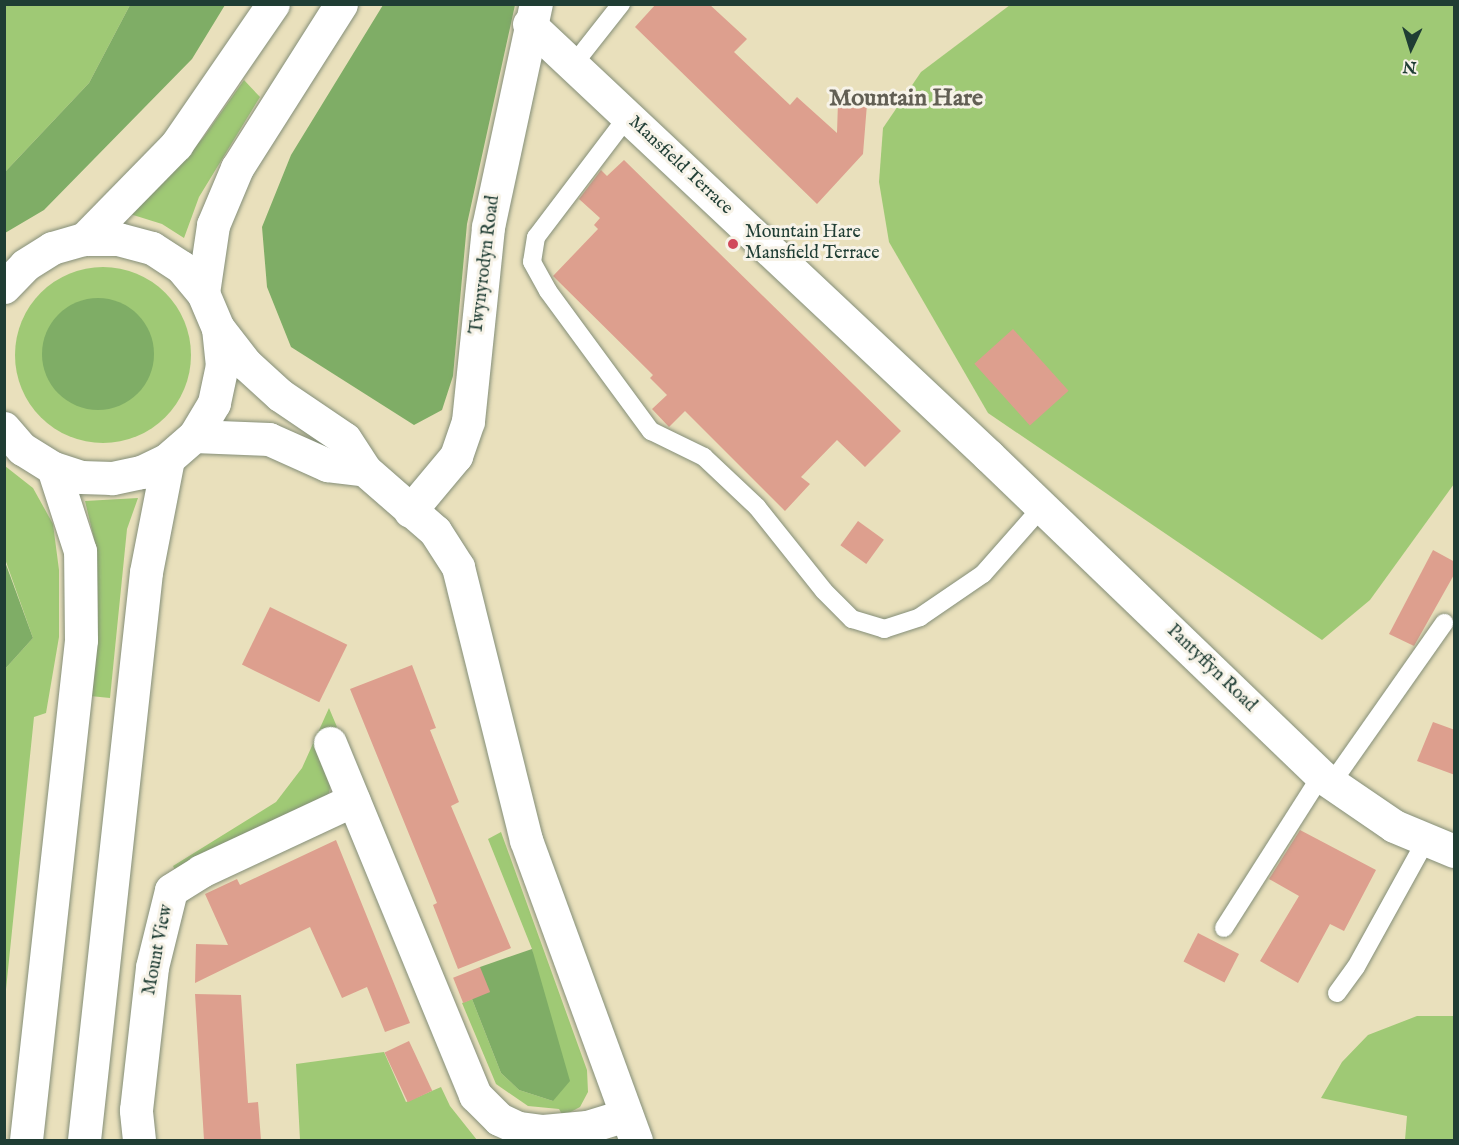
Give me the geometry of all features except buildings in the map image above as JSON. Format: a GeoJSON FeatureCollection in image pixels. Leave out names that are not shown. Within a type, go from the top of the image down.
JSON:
{"type":"FeatureCollection","features":[{"type":"Feature","properties":{"kind":"main road"},"geometry":{"type":"LineString","coordinates":[[84,239],[176,145],[273,4]]}},
{"type":"Feature","properties":{"kind":"main road"},"geometry":{"type":"LineString","coordinates":[[203,293],[213,225],[237,168],[341,4]]}},
{"type":"Feature","properties":{"kind":"main road","name":"Mansfield Terrace"},"geometry":{"type":"LineString","coordinates":[[532,14],[573,65],[989,456]]}},
{"type":"Feature","properties":{"kind":"main road","name":"Twynyrodyn Road"},"geometry":{"type":"LineString","coordinates":[[410,511],[456,456],[468,421],[488,227],[532,14]]}},
{"type":"Feature","properties":{"kind":"main road"},"geometry":{"type":"LineString","coordinates":[[11,273],[52,248],[84,239],[118,239],[152,248],[181,267],[203,293],[218,328],[246,364],[263,380],[345,439],[365,470],[435,531],[458,567],[526,840],[631,1128],[587,1127],[516,1134],[475,1095],[330,743]]}},
{"type":"Feature","properties":{"kind":"main road"},"geometry":{"type":"LineString","coordinates":[[4,428],[22,449],[52,468],[81,477],[111,478],[141,472],[168,459],[194,436],[214,403],[222,365],[218,328]]}},
{"type":"Feature","properties":{"kind":"main road"},"geometry":{"type":"LineString","coordinates":[[194,436],[269,439],[327,465],[365,470]]}},
{"type":"Feature","properties":{"kind":"main road","name":"Pantyffyn Road"},"geometry":{"type":"LineString","coordinates":[[989,456],[1326,780],[1394,826],[1440,846]]}},
{"type":"Feature","properties":{"kind":"main road"},"geometry":{"type":"LineString","coordinates":[[84,1140],[146,572],[168,459]]}},
{"type":"Feature","properties":{"kind":"main road"},"geometry":{"type":"LineString","coordinates":[[26,1140],[81,640],[80,551],[52,468]]}},
{"type":"Feature","properties":{"kind":"main road","name":"Mount View"},"geometry":{"type":"LineString","coordinates":[[139,1140],[136,1110],[152,967],[171,890],[201,871],[353,800]]}},
{"type":"Feature","properties":{"kind":"lane"},"geometry":{"type":"LineString","coordinates":[[573,65],[621,4]]}},
{"type":"Feature","properties":{"kind":"lane"},"geometry":{"type":"LineString","coordinates":[[628,117],[536,237],[532,262],[548,291],[651,431],[704,457],[757,507],[824,591],[852,619],[884,629],[920,617],[983,574],[1042,507]]}},
{"type":"Feature","properties":{"kind":"lane"},"geometry":{"type":"LineString","coordinates":[[1224,928],[1326,780],[1444,623]]}},
{"type":"Feature","properties":{"kind":"lane"},"geometry":{"type":"LineString","coordinates":[[1337,993],[1440,846]]}},
{"type":"Feature","properties":{"kind":"green space"},"geometry":{"type":"Polygon","coordinates":[[[5,5],[130,5],[89,83],[5,172],[5,5]]]}},
{"type":"Feature","properties":{"kind":"green space"},"geometry":{"type":"Polygon","coordinates":[[[130,5],[225,5],[192,59],[44,210],[5,233],[5,172],[89,83],[130,5]]]}},
{"type":"Feature","properties":{"kind":"green space"},"geometry":{"type":"Polygon","coordinates":[[[383,5],[515,5],[467,224],[453,376],[442,410],[414,425],[291,347],[267,287],[262,227],[291,155],[383,5]]]}},
{"type":"Feature","properties":{"kind":"green space"},"geometry":{"type":"Polygon","coordinates":[[[1010,5],[1454,5],[1454,484],[1370,600],[1322,640],[988,413],[889,242],[879,182],[883,128],[921,72],[1010,5]]]}},
{"type":"Feature","properties":{"kind":"green space"},"geometry":{"type":"Polygon","coordinates":[[[244,80],[260,97],[199,197],[184,238],[162,224],[130,214],[203,138],[244,80]]]}},
{"type":"Feature","properties":{"kind":"green space"},"geometry":{"type":"Polygon","coordinates":[[[103,267],[120,268],[137,273],[165,293],[185,321],[190,338],[190,372],[185,389],[165,417],[137,437],[120,442],[103,443],[86,442],[69,437],[41,417],[21,389],[16,372],[15,355],[16,338],[21,321],[41,293],[69,273],[86,268],[103,267]]]}},
{"type":"Feature","properties":{"kind":"green space"},"geometry":{"type":"Polygon","coordinates":[[[98,298],[119,302],[138,314],[150,333],[154,354],[150,375],[138,394],[119,406],[98,410],[77,406],[58,394],[46,375],[42,354],[46,333],[58,314],[77,302],[98,298]]]}},
{"type":"Feature","properties":{"kind":"green space"},"geometry":{"type":"Polygon","coordinates":[[[5,466],[33,488],[53,524],[59,570],[59,637],[46,713],[34,717],[5,999],[5,669],[33,638],[5,559],[5,466]]]}},
{"type":"Feature","properties":{"kind":"green space"},"geometry":{"type":"Polygon","coordinates":[[[138,498],[127,529],[110,698],[90,696],[98,611],[96,547],[85,501],[138,498]]]}},
{"type":"Feature","properties":{"kind":"green space"},"geometry":{"type":"Polygon","coordinates":[[[4,559],[33,638],[5,669],[4,669],[4,559]]]}},
{"type":"Feature","properties":{"kind":"green space"},"geometry":{"type":"Polygon","coordinates":[[[329,708],[337,727],[320,739],[334,775],[327,799],[176,872],[173,866],[276,802],[302,768],[329,708]]]}},
{"type":"Feature","properties":{"kind":"green space"},"geometry":{"type":"Polygon","coordinates":[[[501,832],[587,1070],[588,1092],[580,1107],[563,1116],[559,1109],[528,1106],[496,1084],[462,1003],[472,999],[501,1073],[519,1090],[553,1101],[532,949],[488,839],[501,832]]]}},
{"type":"Feature","properties":{"kind":"green space"},"geometry":{"type":"Polygon","coordinates":[[[532,949],[570,1081],[553,1101],[519,1090],[501,1073],[472,999],[480,967],[532,949]]]}},
{"type":"Feature","properties":{"kind":"green space"},"geometry":{"type":"Polygon","coordinates":[[[1417,1016],[1454,1016],[1454,1140],[1405,1140],[1407,1116],[1321,1098],[1342,1062],[1368,1035],[1417,1016]]]}},
{"type":"Feature","properties":{"kind":"green space"},"geometry":{"type":"Polygon","coordinates":[[[384,1052],[406,1102],[441,1087],[450,1106],[477,1140],[300,1140],[296,1064],[384,1052]]]}},
{"type":"Feature","properties":{"kind":"place","name":"Mountain Hare Mansfield Terrace"},"geometry":{"type":"Point","coordinates":[733,244]}},
{"type":"Feature","properties":{"kind":"district","name":"Mountain Hare"},"geometry":{"type":"Point","coordinates":[906,99]}}]}
